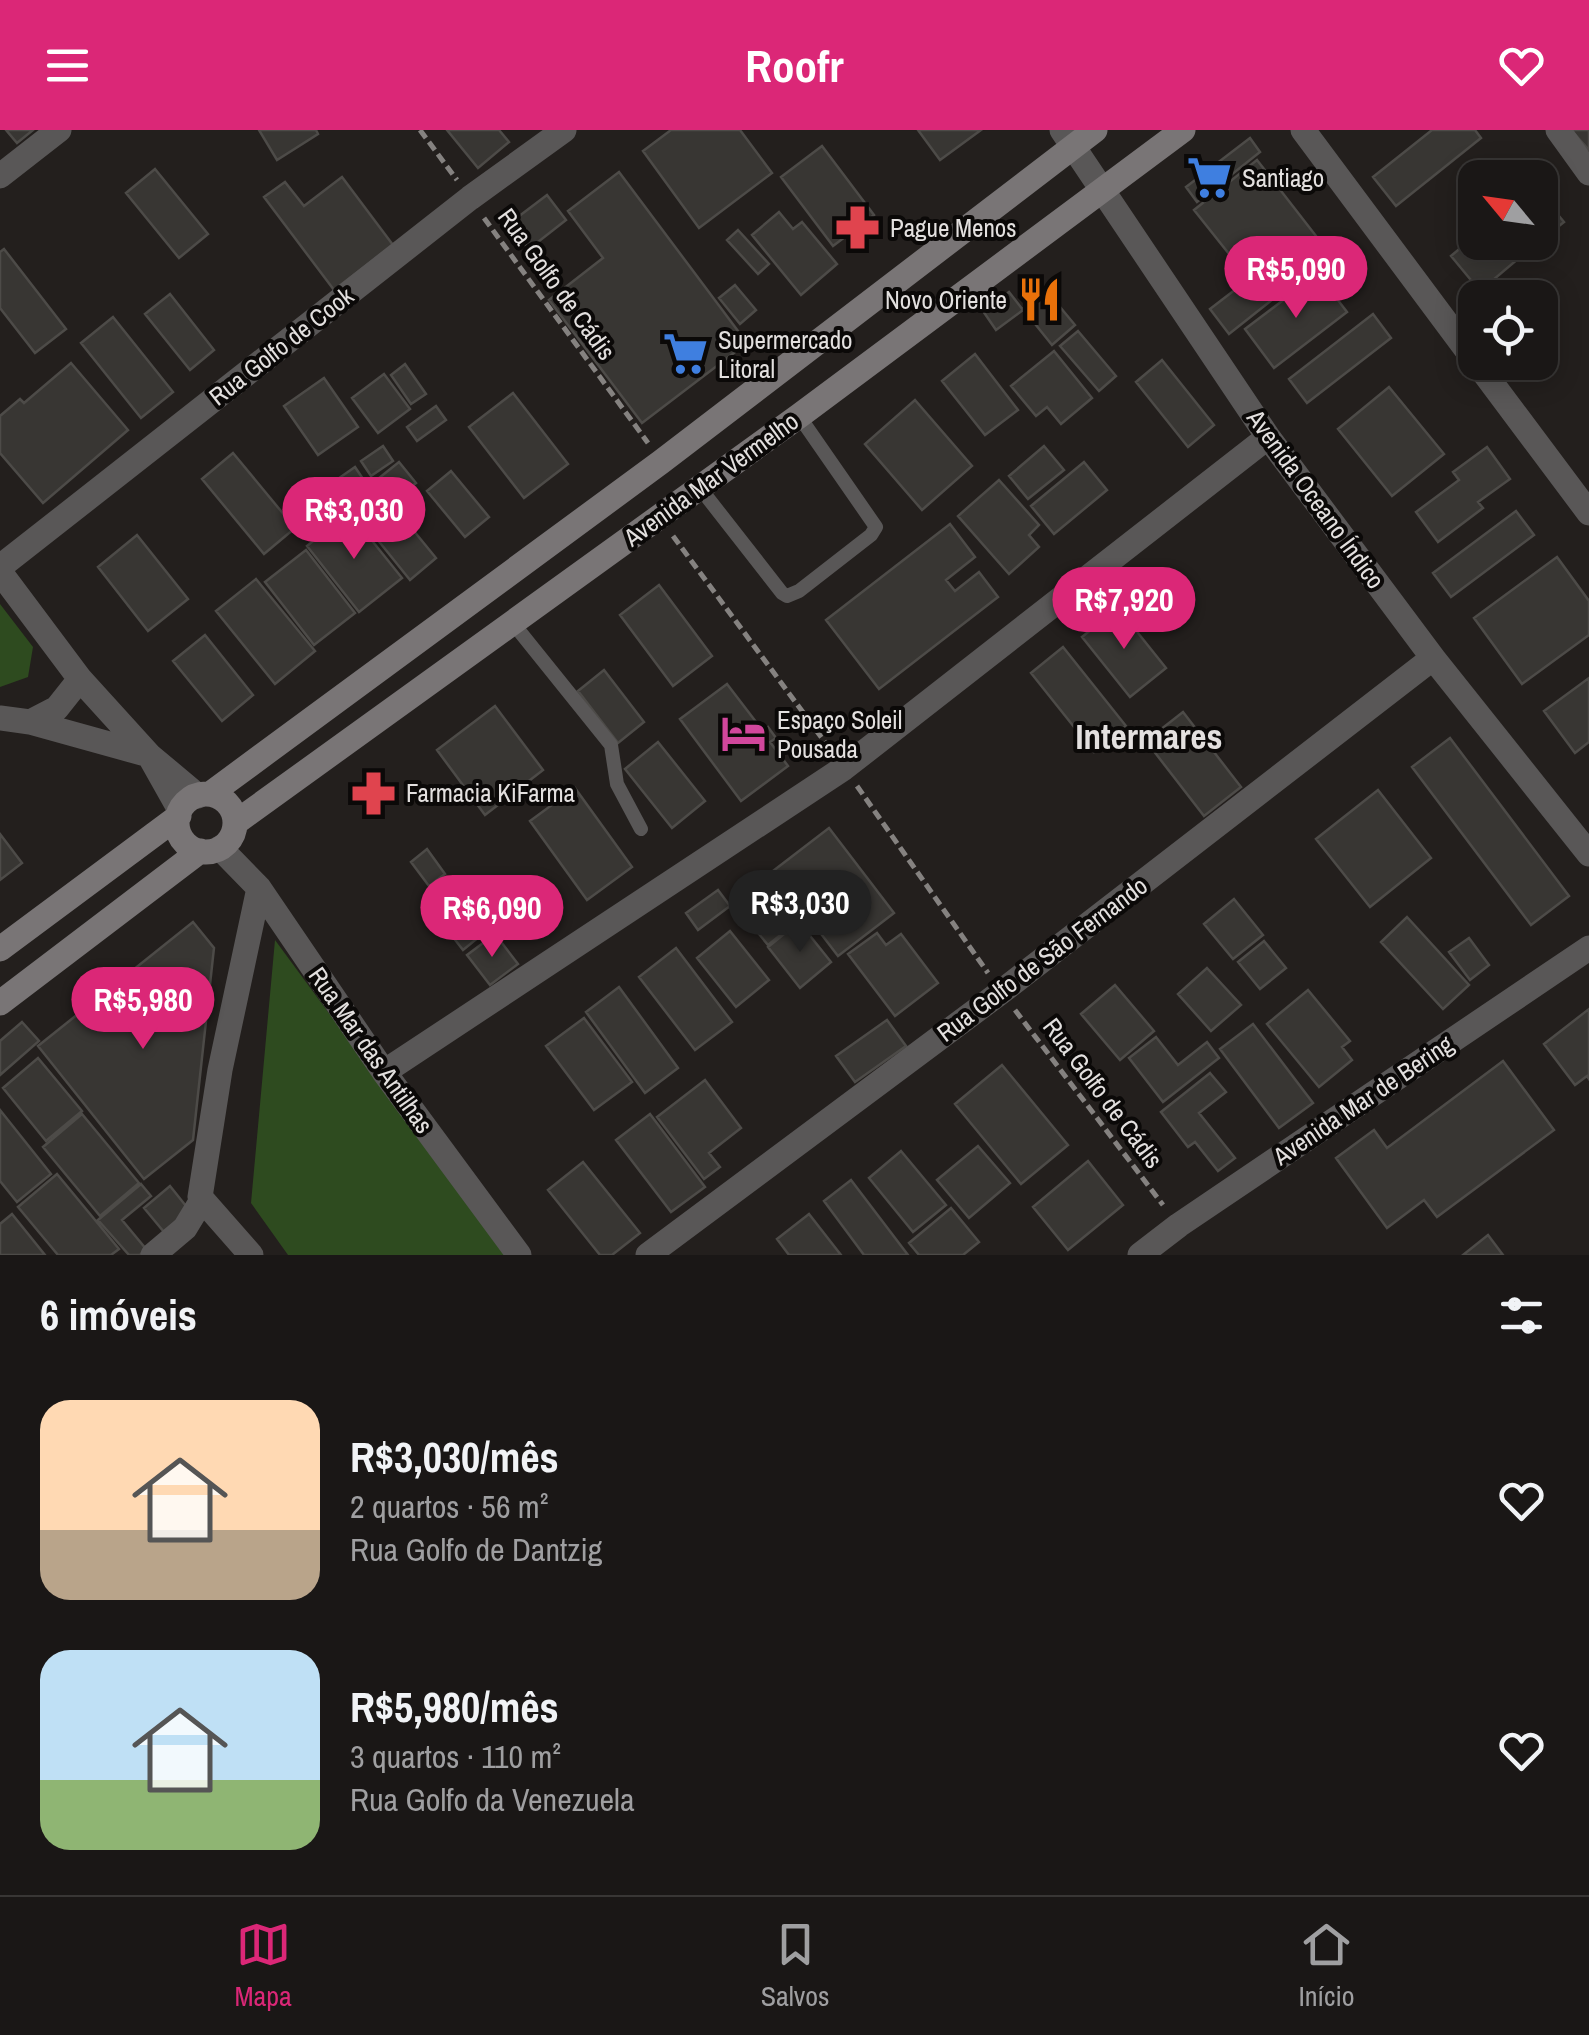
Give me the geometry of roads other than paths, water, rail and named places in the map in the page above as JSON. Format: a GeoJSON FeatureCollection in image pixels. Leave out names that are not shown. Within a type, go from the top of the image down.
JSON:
{"type":"FeatureCollection","features":[{"type":"Feature","properties":{"kind":"street"},"geometry":{"type":"LineString","coordinates":[[0,176],[59,130]]}},
{"type":"Feature","properties":{"kind":"street","name":"Rua Golfo de Cook"},"geometry":{"type":"LineString","coordinates":[[0,569],[470,198],[564,130]]}},
{"type":"Feature","properties":{"kind":"street","name":"Avenida Mar Vermelho"},"geometry":{"type":"LineString","coordinates":[[0,1003],[1183,130]]}},
{"type":"Feature","properties":{"kind":"street"},"geometry":{"type":"LineString","coordinates":[[1302,130],[1458,338]]}},
{"type":"Feature","properties":{"kind":"street"},"geometry":{"type":"LineString","coordinates":[[1558,130],[1589,172]]}},
{"type":"Feature","properties":{"kind":"street","name":"Avenida Mar Vermelho"},"geometry":{"type":"LineString","coordinates":[[0,949],[661,462],[1077,135]]}},
{"type":"Feature","properties":{"kind":"street","name":"Avenida Oceano Índico"},"geometry":{"type":"LineString","coordinates":[[1077,135],[1105,190],[1268,437],[1434,658],[1589,854]]}},
{"type":"Feature","properties":{"kind":"street"},"geometry":{"type":"LineString","coordinates":[[1489,380],[1589,513]]}},
{"type":"Feature","properties":{"kind":"street"},"geometry":{"type":"LineString","coordinates":[[384,1072],[844,768],[1268,437]]}},
{"type":"Feature","properties":{"kind":"street"},"geometry":{"type":"LineString","coordinates":[[0,569],[80,679],[192,804]]}},
{"type":"Feature","properties":{"kind":"street","name":"Rua Golfo de São Fernando"},"geometry":{"type":"LineString","coordinates":[[648,1255],[1001,992],[1434,658]]}},
{"type":"Feature","properties":{"kind":"street"},"geometry":{"type":"LineString","coordinates":[[30,722],[58,708],[80,679]]}},
{"type":"Feature","properties":{"kind":"street"},"geometry":{"type":"LineString","coordinates":[[0,718],[30,722],[150,756]]}},
{"type":"Feature","properties":{"kind":"street"},"geometry":{"type":"LineString","coordinates":[[225,801],[221,839],[184,841],[178,829],[192,804],[225,801]]}},
{"type":"Feature","properties":{"kind":"street","name":"Rua Mar das Antilhas"},"geometry":{"type":"LineString","coordinates":[[221,839],[518,1255]]}},
{"type":"Feature","properties":{"kind":"street"},"geometry":{"type":"LineString","coordinates":[[251,1255],[200,1197],[220,1070],[259,888]]}},
{"type":"Feature","properties":{"kind":"street","name":"Avenida Mar de Bering"},"geometry":{"type":"LineString","coordinates":[[1140,1255],[1589,948]]}},
{"type":"Feature","properties":{"kind":"street"},"geometry":{"type":"LineString","coordinates":[[153,1255],[185,1228],[202,1200]]}},
{"type":"Feature","properties":{"kind":"lane"},"geometry":{"type":"LineString","coordinates":[[700,488],[782,594],[799,591],[871,536],[876,527],[799,416]]}},
{"type":"Feature","properties":{"kind":"lane"},"geometry":{"type":"LineString","coordinates":[[512,622],[611,745],[617,784],[641,829]]}},
{"type":"Feature","properties":{"kind":"place","name":"Santiago"},"geometry":{"type":"Point","coordinates":[1209,178]}},
{"type":"Feature","properties":{"kind":"place","name":"Pague Menos"},"geometry":{"type":"Point","coordinates":[857,228]}},
{"type":"Feature","properties":{"kind":"place","name":"Novo Oriente"},"geometry":{"type":"Point","coordinates":[1040,300]}},
{"type":"Feature","properties":{"kind":"place","name":"Supermercado Litoral"},"geometry":{"type":"Point","coordinates":[685,354]}},
{"type":"Feature","properties":{"kind":"place","name":"Espaço Soleil Pousada"},"geometry":{"type":"Point","coordinates":[744,734]}},
{"type":"Feature","properties":{"kind":"place","name":"Farmacia KiFarma"},"geometry":{"type":"Point","coordinates":[373,793]}},
{"type":"Feature","properties":{"kind":"district","name":"Intermares"},"geometry":{"type":"Point","coordinates":[1149,737]}}]}
